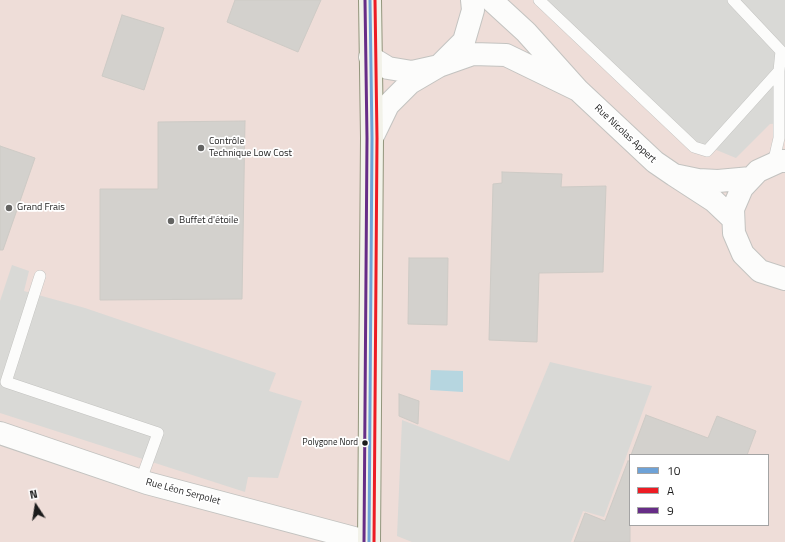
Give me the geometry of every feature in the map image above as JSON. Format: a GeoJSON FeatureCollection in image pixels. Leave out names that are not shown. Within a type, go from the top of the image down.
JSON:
{"type":"FeatureCollection","features":[{"type":"Feature","properties":{"kind":"main road"},"geometry":{"type":"LineString","coordinates":[[369,542],[372,138],[370,0]]}},
{"type":"Feature","properties":{"kind":"street","name":"Rue Nicolas Appert"},"geometry":{"type":"LineString","coordinates":[[372,138],[388,105],[410,83],[439,66],[464,41],[473,10],[472,0]]}},
{"type":"Feature","properties":{"kind":"street","name":"Rue Nicolas Appert"},"geometry":{"type":"LineString","coordinates":[[491,0],[526,32],[578,90],[655,162],[714,201],[733,219]]}},
{"type":"Feature","properties":{"kind":"street","name":"Rue Nicolas Appert"},"geometry":{"type":"LineString","coordinates":[[370,57],[388,68],[412,72],[439,66],[473,54],[506,55],[578,90]]}},
{"type":"Feature","properties":{"kind":"street"},"geometry":{"type":"LineString","coordinates":[[779,163],[758,171],[742,188],[733,210],[733,219],[734,233],[743,254],[760,271],[784,280]]}},
{"type":"Feature","properties":{"kind":"street","name":"Rue Nicolas Appert"},"geometry":{"type":"LineString","coordinates":[[674,175],[698,180],[718,181],[751,178]]}},
{"type":"Feature","properties":{"kind":"street","name":"Rue Léon Serpolet"},"geometry":{"type":"LineString","coordinates":[[0,433],[141,480],[369,542]]}},
{"type":"Feature","properties":{"kind":"lane"},"geometry":{"type":"LineString","coordinates":[[539,0],[694,147],[707,150],[779,71]]}},
{"type":"Feature","properties":{"kind":"lane"},"geometry":{"type":"LineString","coordinates":[[733,0],[783,56],[779,71],[779,163]]}},
{"type":"Feature","properties":{"kind":"lane"},"geometry":{"type":"LineString","coordinates":[[40,276],[3,382],[158,433],[141,480]]}},
{"type":"Feature","properties":{"kind":"shaded area"},"geometry":{"type":"Polygon","coordinates":[[[0,0],[785,0],[785,542],[0,542],[0,0]]]}},
{"type":"Feature","properties":{"kind":"shaded area"},"geometry":{"type":"Polygon","coordinates":[[[543,0],[785,0],[785,123],[770,124],[736,158],[697,142],[543,0]]]}},
{"type":"Feature","properties":{"kind":"shaded area"},"geometry":{"type":"Polygon","coordinates":[[[12,265],[29,271],[24,291],[85,308],[276,373],[269,391],[302,401],[278,478],[248,477],[245,492],[0,413],[0,301],[12,265]]]}},
{"type":"Feature","properties":{"kind":"shaded area"},"geometry":{"type":"Polygon","coordinates":[[[550,362],[652,386],[604,517],[583,511],[571,542],[412,542],[397,536],[402,420],[509,461],[550,362]]]}},
{"type":"Feature","properties":{"kind":"water"},"geometry":{"type":"Polygon","coordinates":[[[431,370],[463,371],[463,392],[430,390],[431,370]]]}},
{"type":"Feature","properties":{"kind":"building"},"geometry":{"type":"Polygon","coordinates":[[[235,0],[321,0],[298,52],[227,22],[235,0]]]}},
{"type":"Feature","properties":{"kind":"building"},"geometry":{"type":"Polygon","coordinates":[[[122,15],[164,28],[144,90],[102,76],[122,15]]]}},
{"type":"Feature","properties":{"kind":"building","name":"Buffet d'étoile"},"geometry":{"type":"Polygon","coordinates":[[[245,121],[242,299],[100,300],[100,189],[158,189],[158,122],[245,121]]]}},
{"type":"Feature","properties":{"kind":"building","name":"Grand Frais"},"geometry":{"type":"Polygon","coordinates":[[[0,146],[35,158],[3,250],[0,250],[0,146]]]}},
{"type":"Feature","properties":{"kind":"building"},"geometry":{"type":"Polygon","coordinates":[[[502,172],[562,174],[561,187],[606,186],[603,272],[539,273],[537,342],[489,340],[493,184],[502,183],[502,172]]]}},
{"type":"Feature","properties":{"kind":"building"},"geometry":{"type":"Polygon","coordinates":[[[409,258],[448,258],[447,325],[408,324],[409,258]]]}},
{"type":"Feature","properties":{"kind":"building"},"geometry":{"type":"Polygon","coordinates":[[[399,394],[419,401],[418,424],[399,416],[399,394]]]}},
{"type":"Feature","properties":{"kind":"building"},"geometry":{"type":"Polygon","coordinates":[[[646,415],[708,438],[717,416],[756,431],[747,454],[631,454],[646,415]]]}},
{"type":"Feature","properties":{"kind":"building"},"geometry":{"type":"Polygon","coordinates":[[[629,461],[630,542],[574,542],[585,513],[605,521],[629,461]]]}},
{"type":"Feature","properties":{"kind":"transit line","name":"9"},"geometry":{"type":"LineString","coordinates":[[364,542],[367,138],[365,0]]}},
{"type":"Feature","properties":{"kind":"transit line","name":"10"},"geometry":{"type":"LineString","coordinates":[[369,542],[372,138],[370,0]]}},
{"type":"Feature","properties":{"kind":"transit line","name":"A"},"geometry":{"type":"LineString","coordinates":[[374,542],[377,138],[375,0]]}},
{"type":"Feature","properties":{"kind":"place","name":"Contrôle Technique Low Cost"},"geometry":{"type":"Point","coordinates":[201,148]}},
{"type":"Feature","properties":{"kind":"place","name":"Grand Frais"},"geometry":{"type":"Point","coordinates":[9,208]}},
{"type":"Feature","properties":{"kind":"place","name":"Buffet d'étoile"},"geometry":{"type":"Point","coordinates":[171,221]}},
{"type":"Feature","properties":{"kind":"place","name":"Polygone Nord"},"geometry":{"type":"Point","coordinates":[365,443]}}]}
